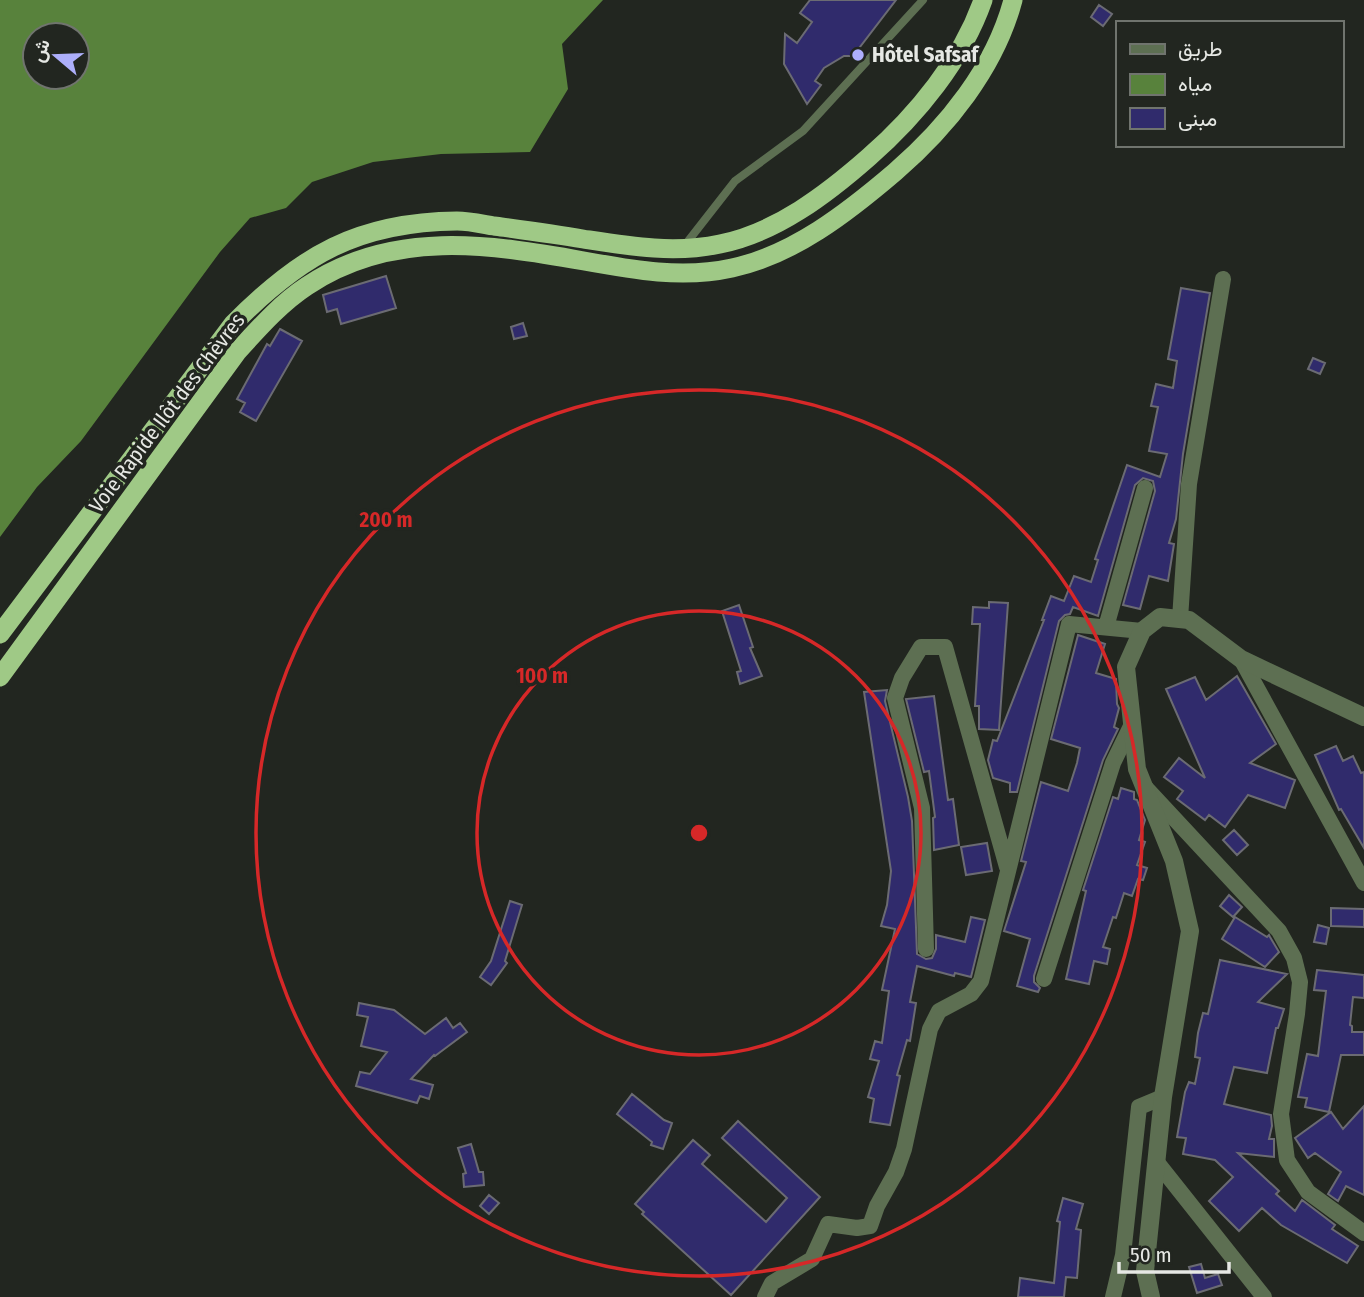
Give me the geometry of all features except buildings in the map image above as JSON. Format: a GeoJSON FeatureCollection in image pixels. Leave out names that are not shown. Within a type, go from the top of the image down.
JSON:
{"type":"FeatureCollection","features":[{"type":"Feature","properties":{"kind":"highway","name":"Voie Rapide Ilôt des Chèvres"},"geometry":{"type":"LineString","coordinates":[[0,634],[233,324],[266,291],[300,264],[343,241],[370,233],[397,226],[458,221],[635,247],[682,249],[721,244],[766,228],[803,208],[844,179],[892,137],[928,95],[957,54],[984,0]]}},
{"type":"Feature","properties":{"kind":"highway","name":"Voie Rapide Ilôt des Chèvres"},"geometry":{"type":"LineString","coordinates":[[0,677],[238,351],[264,323],[307,286],[350,263],[402,249],[433,245],[460,244],[642,271],[707,272],[756,261],[789,248],[876,188],[924,145],[967,95],[994,51],[1013,0]]}},
{"type":"Feature","properties":{"kind":"street"},"geometry":{"type":"LineString","coordinates":[[1180,619],[1189,484],[1223,279]]}},
{"type":"Feature","properties":{"kind":"street"},"geometry":{"type":"LineString","coordinates":[[1106,628],[1145,488]]}},
{"type":"Feature","properties":{"kind":"street"},"geometry":{"type":"LineString","coordinates":[[1151,1297],[1145,1271],[1156,1161],[1163,1097],[1190,931],[1174,861],[1137,769],[1126,667],[1142,631],[1160,617],[1189,620],[1241,659],[1364,717]]}},
{"type":"Feature","properties":{"kind":"street"},"geometry":{"type":"LineString","coordinates":[[765,1297],[772,1283],[812,1259],[828,1224],[857,1228],[870,1226],[877,1206],[896,1172],[904,1149],[930,1029],[939,1012],[971,994],[981,981],[1069,624],[1142,631]]}},
{"type":"Feature","properties":{"kind":"street"},"geometry":{"type":"LineString","coordinates":[[926,949],[922,808],[895,698],[902,678],[921,647],[945,647],[1008,869]]}},
{"type":"Feature","properties":{"kind":"street"},"geometry":{"type":"LineString","coordinates":[[1241,659],[1364,883]]}},
{"type":"Feature","properties":{"kind":"street"},"geometry":{"type":"LineString","coordinates":[[1044,979],[1113,763],[1132,724]]}},
{"type":"Feature","properties":{"kind":"street"},"geometry":{"type":"LineString","coordinates":[[1143,785],[1279,931],[1294,958],[1300,982],[1281,1114],[1287,1160],[1308,1192],[1364,1233]]}},
{"type":"Feature","properties":{"kind":"street"},"geometry":{"type":"LineString","coordinates":[[1113,1297],[1122,1255],[1139,1107],[1163,1097]]}},
{"type":"Feature","properties":{"kind":"street"},"geometry":{"type":"LineString","coordinates":[[1156,1161],[1264,1297]]}},
{"type":"Feature","properties":{"kind":"lane"},"geometry":{"type":"LineString","coordinates":[[682,249],[735,181],[803,131],[923,0]]}},
{"type":"Feature","properties":{"kind":"water"},"geometry":{"type":"Polygon","coordinates":[[[0,0],[603,0],[562,44],[568,89],[530,152],[441,154],[373,162],[312,182],[286,208],[250,218],[220,252],[81,441],[37,487],[0,537],[0,0]]]}},
{"type":"Feature","properties":{"kind":"place","name":"Hôtel Safsaf"},"geometry":{"type":"Point","coordinates":[858,55]}}]}
